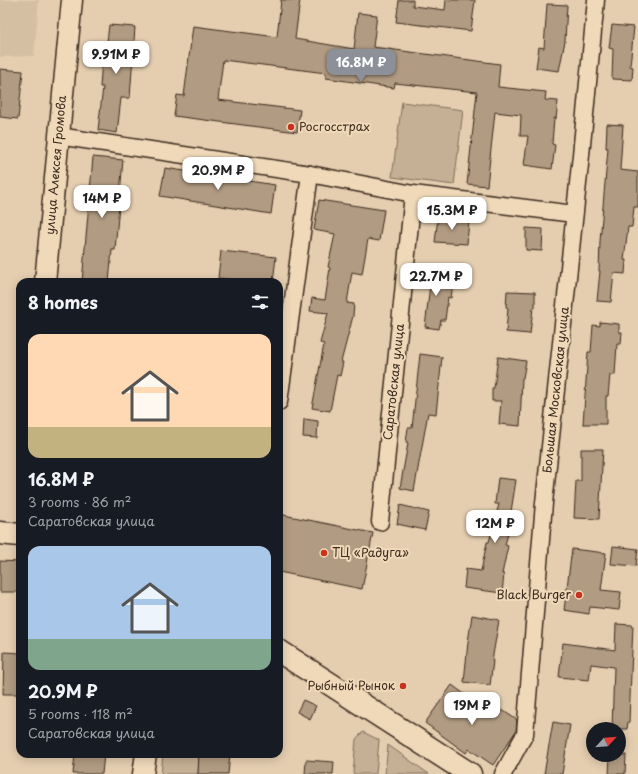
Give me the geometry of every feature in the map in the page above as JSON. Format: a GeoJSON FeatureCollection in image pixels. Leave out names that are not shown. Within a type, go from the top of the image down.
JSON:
{"type":"FeatureCollection","features":[{"type":"Feature","properties":{"kind":"main road"},"geometry":{"type":"LineString","coordinates":[[0,534],[16,535]]}},
{"type":"Feature","properties":{"kind":"main road"},"geometry":{"type":"LineString","coordinates":[[283,653],[333,684],[470,774]]}},
{"type":"Feature","properties":{"kind":"street","name":"улица Алексея Громова"},"geometry":{"type":"LineString","coordinates":[[45,278],[72,0]]}},
{"type":"Feature","properties":{"kind":"street","name":"Большая Московская улица"},"geometry":{"type":"LineString","coordinates":[[503,774],[525,734],[544,503],[596,0]]}},
{"type":"Feature","properties":{"kind":"street"},"geometry":{"type":"LineString","coordinates":[[58,136],[310,174],[413,194],[574,214]]}},
{"type":"Feature","properties":{"kind":"street"},"geometry":{"type":"LineString","coordinates":[[283,373],[310,174]]}},
{"type":"Feature","properties":{"kind":"street","name":"Саратовская улица"},"geometry":{"type":"LineString","coordinates":[[380,522],[413,194]]}},
{"type":"Feature","properties":{"kind":"street"},"geometry":{"type":"LineString","coordinates":[[143,774],[145,758]]}},
{"type":"Feature","properties":{"kind":"shaded area"},"geometry":{"type":"Polygon","coordinates":[[[0,0],[39,0],[34,56],[0,57],[0,0]]]}},
{"type":"Feature","properties":{"kind":"shaded area"},"geometry":{"type":"Polygon","coordinates":[[[402,102],[463,110],[454,185],[392,177],[402,102]]]}},
{"type":"Feature","properties":{"kind":"shaded area"},"geometry":{"type":"Polygon","coordinates":[[[363,732],[379,740],[376,774],[353,774],[356,739],[363,732]]]}},
{"type":"Feature","properties":{"kind":"shaded area"},"geometry":{"type":"Polygon","coordinates":[[[388,745],[429,774],[385,774],[388,745]]]}},
{"type":"Feature","properties":{"kind":"shaded area"},"geometry":{"type":"Polygon","coordinates":[[[163,758],[199,758],[198,774],[161,774],[163,758]]]}},
{"type":"Feature","properties":{"kind":"building"},"geometry":{"type":"Polygon","coordinates":[[[281,0],[300,0],[295,39],[354,49],[358,13],[377,15],[373,47],[500,64],[498,87],[546,92],[545,100],[558,101],[556,119],[554,118],[552,144],[555,145],[552,169],[524,165],[528,136],[520,136],[521,115],[495,112],[487,186],[467,184],[477,92],[395,83],[394,88],[326,78],[326,73],[223,60],[218,100],[300,110],[297,132],[174,116],[177,95],[184,96],[193,26],[277,37],[281,0]]]}},
{"type":"Feature","properties":{"kind":"building"},"geometry":{"type":"Polygon","coordinates":[[[399,0],[413,0],[413,6],[445,10],[446,0],[475,0],[471,31],[396,22],[399,0]]]}},
{"type":"Feature","properties":{"kind":"building"},"geometry":{"type":"Polygon","coordinates":[[[547,4],[567,5],[565,41],[559,71],[536,68],[539,47],[544,48],[547,4]]]}},
{"type":"Feature","properties":{"kind":"building"},"geometry":{"type":"Polygon","coordinates":[[[109,25],[135,27],[130,98],[121,98],[117,133],[98,130],[103,87],[100,87],[102,59],[105,59],[109,25]]]}},
{"type":"Feature","properties":{"kind":"building"},"geometry":{"type":"Polygon","coordinates":[[[612,25],[634,27],[630,66],[633,67],[632,80],[612,79],[613,49],[609,48],[612,25]]]}},
{"type":"Feature","properties":{"kind":"building"},"geometry":{"type":"Polygon","coordinates":[[[0,69],[23,71],[18,119],[0,117],[0,69]]]}},
{"type":"Feature","properties":{"kind":"building"},"geometry":{"type":"Polygon","coordinates":[[[607,124],[623,125],[620,170],[638,172],[638,207],[634,207],[632,227],[628,227],[624,260],[626,260],[625,274],[614,273],[611,302],[597,301],[600,271],[600,241],[608,148],[606,148],[607,124]]]}},
{"type":"Feature","properties":{"kind":"building"},"geometry":{"type":"Polygon","coordinates":[[[93,157],[123,160],[115,250],[112,250],[109,278],[82,278],[93,157]]]}},
{"type":"Feature","properties":{"kind":"building"},"geometry":{"type":"Polygon","coordinates":[[[165,168],[275,185],[271,214],[160,196],[165,168]]]}},
{"type":"Feature","properties":{"kind":"building"},"geometry":{"type":"Polygon","coordinates":[[[319,200],[384,210],[379,241],[368,239],[362,274],[352,272],[347,303],[354,304],[353,316],[341,362],[343,362],[340,376],[337,375],[330,411],[312,408],[324,344],[320,343],[328,313],[310,311],[312,298],[325,300],[330,268],[328,267],[335,234],[314,230],[319,200]]]}},
{"type":"Feature","properties":{"kind":"building"},"geometry":{"type":"Polygon","coordinates":[[[438,217],[469,220],[467,244],[435,242],[438,217]]]}},
{"type":"Feature","properties":{"kind":"building"},"geometry":{"type":"Polygon","coordinates":[[[526,228],[543,229],[542,251],[526,250],[526,228]]]}},
{"type":"Feature","properties":{"kind":"building"},"geometry":{"type":"Polygon","coordinates":[[[221,251],[276,257],[273,278],[218,278],[221,251]]]}},
{"type":"Feature","properties":{"kind":"building"},"geometry":{"type":"Polygon","coordinates":[[[420,269],[442,273],[440,282],[453,284],[451,298],[448,297],[445,320],[441,320],[439,329],[425,327],[430,285],[417,283],[420,269]]]}},
{"type":"Feature","properties":{"kind":"building"},"geometry":{"type":"Polygon","coordinates":[[[507,291],[535,292],[535,308],[533,308],[530,334],[506,332],[508,308],[506,307],[507,291]]]}},
{"type":"Feature","properties":{"kind":"building"},"geometry":{"type":"Polygon","coordinates":[[[600,322],[619,324],[619,332],[622,332],[621,344],[617,344],[615,375],[610,375],[608,396],[606,396],[606,424],[583,424],[588,352],[591,352],[593,325],[600,326],[600,322]]]}},
{"type":"Feature","properties":{"kind":"building"},"geometry":{"type":"Polygon","coordinates":[[[420,354],[442,357],[436,414],[428,413],[414,491],[400,488],[408,443],[406,442],[408,428],[412,428],[420,354]]]}},
{"type":"Feature","properties":{"kind":"building"},"geometry":{"type":"Polygon","coordinates":[[[498,357],[526,361],[522,378],[520,426],[499,424],[501,401],[492,401],[492,388],[494,388],[498,357]]]}},
{"type":"Feature","properties":{"kind":"building"},"geometry":{"type":"Polygon","coordinates":[[[304,419],[318,421],[317,438],[303,437],[304,419]]]}},
{"type":"Feature","properties":{"kind":"building"},"geometry":{"type":"Polygon","coordinates":[[[581,449],[603,449],[599,519],[574,518],[576,481],[581,481],[581,449]]]}},
{"type":"Feature","properties":{"kind":"building"},"geometry":{"type":"Polygon","coordinates":[[[498,478],[516,480],[510,518],[512,518],[505,545],[508,546],[502,574],[504,574],[502,593],[464,588],[466,569],[481,571],[487,542],[489,542],[499,504],[495,504],[498,478]]]}},
{"type":"Feature","properties":{"kind":"building"},"geometry":{"type":"Polygon","coordinates":[[[400,505],[429,512],[425,530],[397,524],[400,505]]]}},
{"type":"Feature","properties":{"kind":"building","name":"ТЦ «Радуга»"},"geometry":{"type":"Polygon","coordinates":[[[283,515],[373,533],[362,589],[283,573],[283,515]]]}},
{"type":"Feature","properties":{"kind":"building"},"geometry":{"type":"Polygon","coordinates":[[[613,546],[638,549],[636,566],[611,564],[613,546]]]}},
{"type":"Feature","properties":{"kind":"building"},"geometry":{"type":"Polygon","coordinates":[[[572,549],[606,553],[601,590],[621,592],[619,610],[590,607],[589,614],[564,610],[572,549]]]}},
{"type":"Feature","properties":{"kind":"building"},"geometry":{"type":"Polygon","coordinates":[[[0,561],[16,562],[16,592],[0,592],[0,561]]]}},
{"type":"Feature","properties":{"kind":"building"},"geometry":{"type":"Polygon","coordinates":[[[472,615],[499,620],[492,661],[490,685],[464,682],[472,615]]]}},
{"type":"Feature","properties":{"kind":"building"},"geometry":{"type":"Polygon","coordinates":[[[616,624],[633,625],[629,722],[627,729],[626,722],[612,722],[614,667],[591,664],[589,680],[559,677],[563,643],[615,650],[616,624]]]}},
{"type":"Feature","properties":{"kind":"building"},"geometry":{"type":"Polygon","coordinates":[[[4,652],[16,653],[16,694],[3,694],[4,652]]]}},
{"type":"Feature","properties":{"kind":"building"},"geometry":{"type":"Polygon","coordinates":[[[452,685],[497,718],[502,710],[517,720],[516,731],[493,765],[469,749],[466,753],[425,723],[452,685]]]}},
{"type":"Feature","properties":{"kind":"building"},"geometry":{"type":"Polygon","coordinates":[[[303,700],[316,706],[310,719],[297,712],[303,700]]]}},
{"type":"Feature","properties":{"kind":"building"},"geometry":{"type":"Polygon","coordinates":[[[553,722],[570,725],[562,774],[544,774],[553,722]]]}},
{"type":"Feature","properties":{"kind":"building"},"geometry":{"type":"Polygon","coordinates":[[[75,758],[104,758],[102,774],[73,774],[75,758]]]}},
{"type":"Feature","properties":{"kind":"building"},"geometry":{"type":"Polygon","coordinates":[[[199,758],[230,758],[228,774],[198,774],[199,758]]]}},
{"type":"Feature","properties":{"kind":"building"},"geometry":{"type":"Polygon","coordinates":[[[306,760],[334,762],[333,774],[305,774],[306,760]]]}},
{"type":"Feature","properties":{"kind":"building"},"geometry":{"type":"Polygon","coordinates":[[[610,762],[626,762],[625,774],[609,774],[610,762]]]}},
{"type":"Feature","properties":{"kind":"place","name":"Росгосстрах"},"geometry":{"type":"Point","coordinates":[291,127]}},
{"type":"Feature","properties":{"kind":"place","name":"ТЦ «Радуга»"},"geometry":{"type":"Point","coordinates":[324,553]}},
{"type":"Feature","properties":{"kind":"place","name":"Black Burger"},"geometry":{"type":"Point","coordinates":[579,595]}},
{"type":"Feature","properties":{"kind":"place","name":"Рыбный Рынок"},"geometry":{"type":"Point","coordinates":[403,686]}}]}
